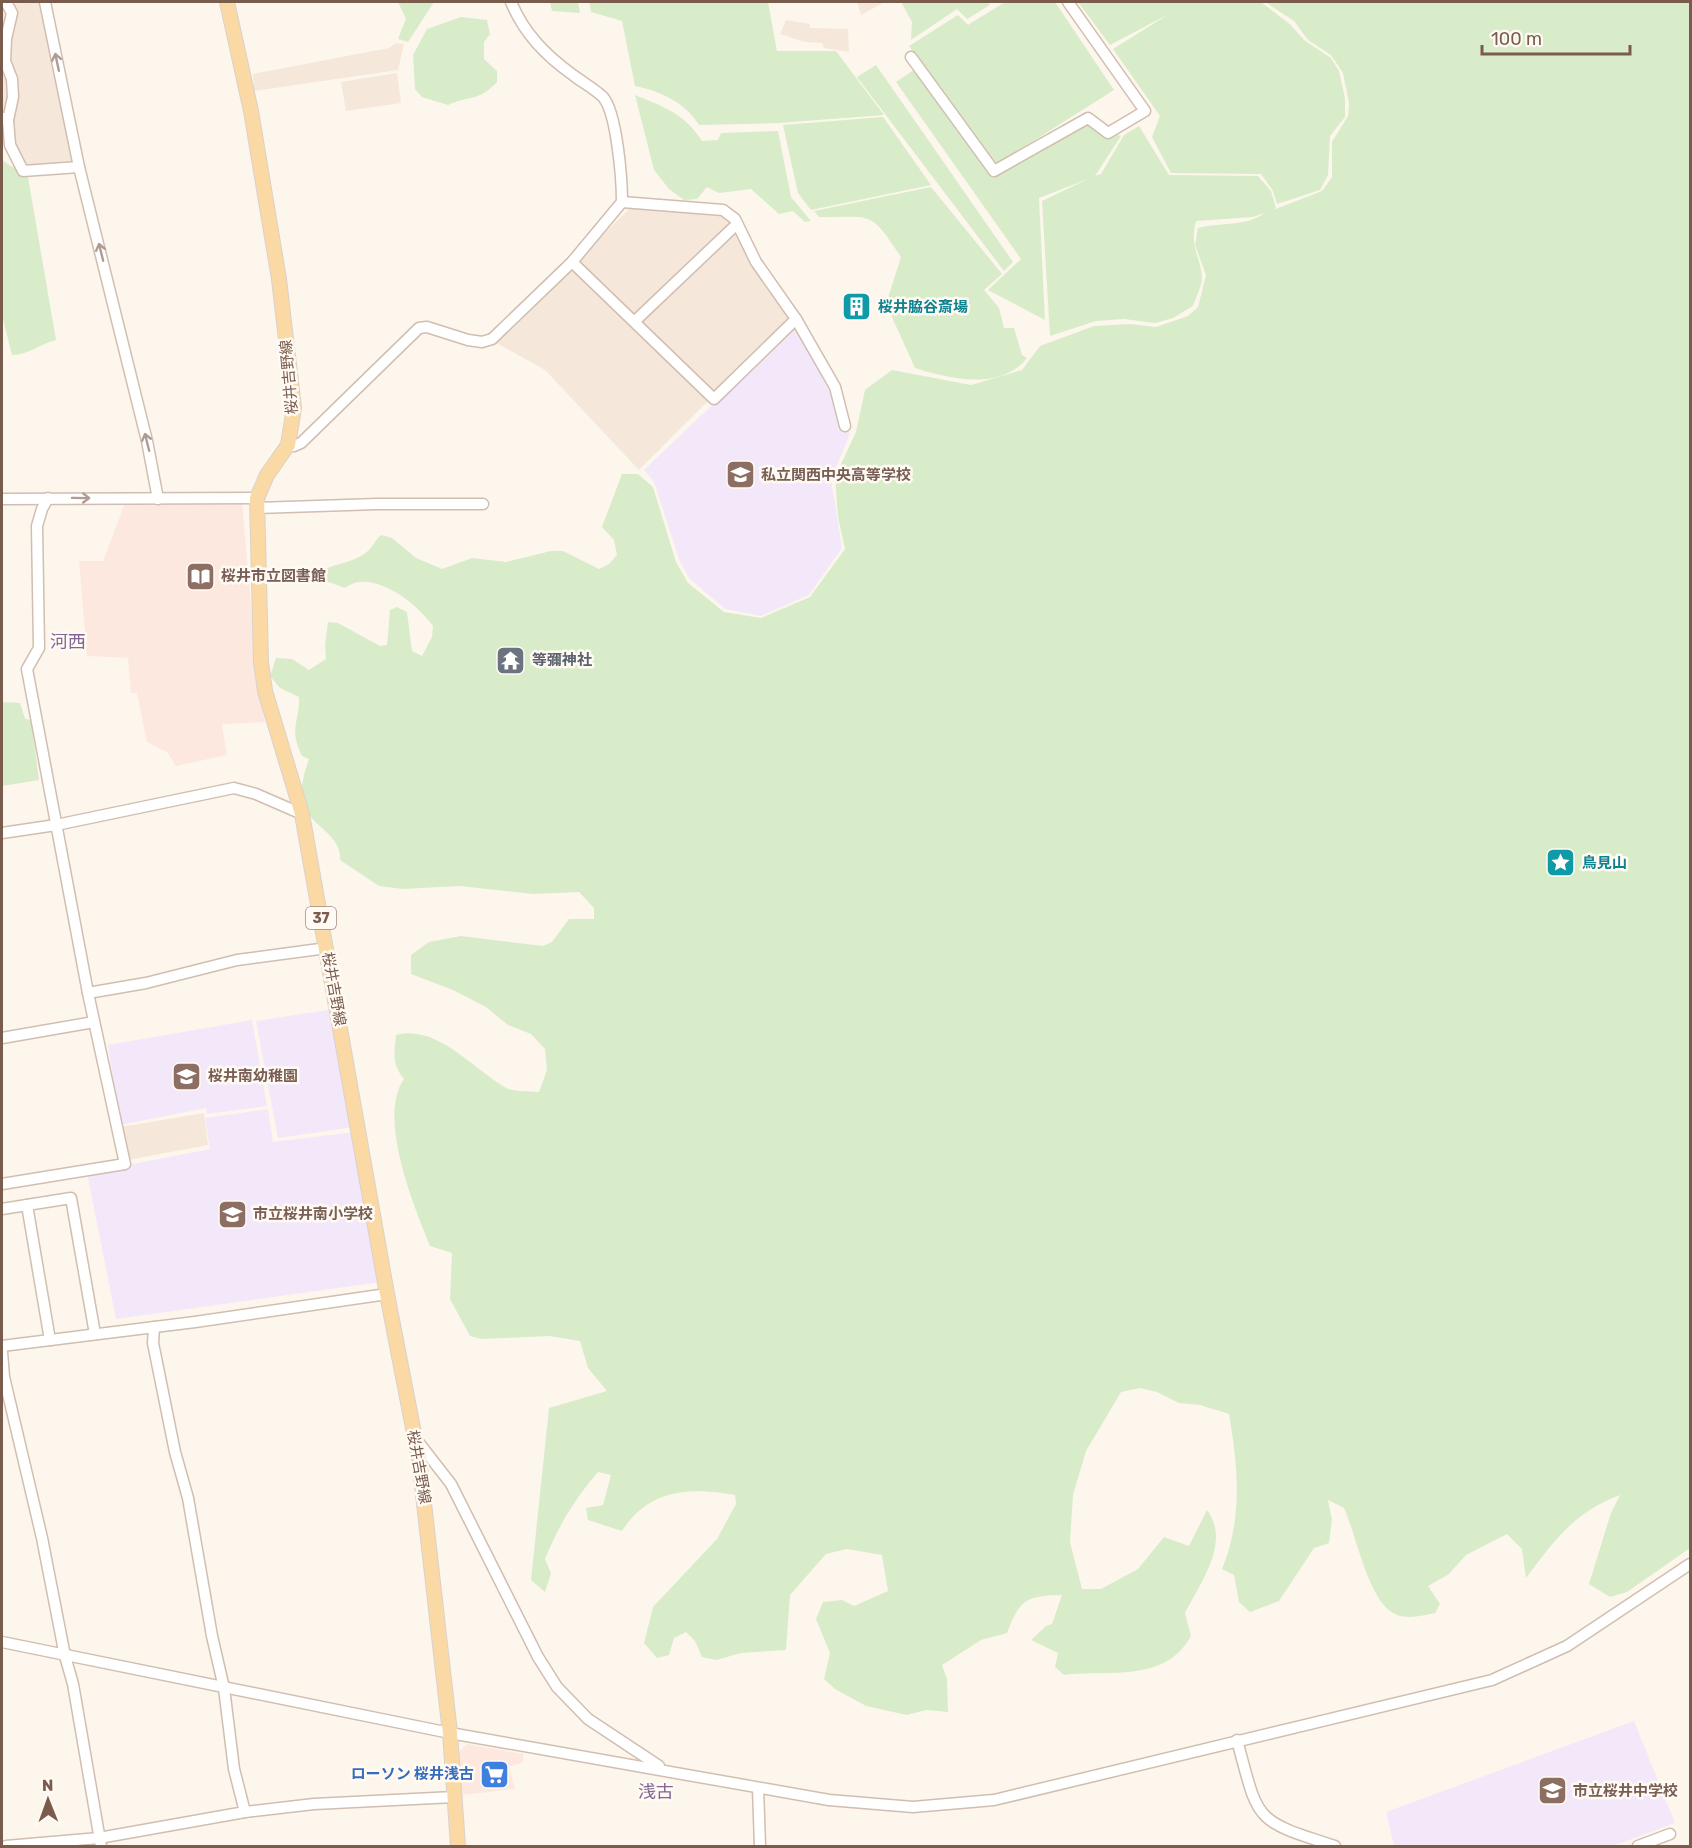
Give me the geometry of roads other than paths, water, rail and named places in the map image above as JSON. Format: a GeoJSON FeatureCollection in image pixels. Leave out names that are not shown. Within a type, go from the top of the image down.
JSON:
{"type":"FeatureCollection","features":[{"type":"Feature","properties":{"kind":"main road","name":"桜井吉野線"},"geometry":{"type":"LineString","coordinates":[[227,2],[251,111],[279,279],[294,408],[288,445],[267,475],[257,503],[261,662],[265,691],[302,814],[426,1508],[450,1733],[458,1846]]}},
{"type":"Feature","properties":{"kind":"street"},"geometry":{"type":"LineString","coordinates":[[6,2],[12,13],[4,61],[12,80],[13,97],[5,119],[10,146],[22,171],[79,167]]}},
{"type":"Feature","properties":{"kind":"street"},"geometry":{"type":"LineString","coordinates":[[45,2],[79,167],[147,441],[158,499]]}},
{"type":"Feature","properties":{"kind":"street"},"geometry":{"type":"LineString","coordinates":[[288,445],[294,446],[301,442],[419,328],[427,327],[482,342],[492,339],[572,262],[622,202],[621,176],[610,111],[603,97],[570,73],[532,38],[521,26],[511,2]]}},
{"type":"Feature","properties":{"kind":"street"},"geometry":{"type":"LineString","coordinates":[[911,57],[994,171],[1088,118],[1108,133],[1145,111],[1068,2]]}},
{"type":"Feature","properties":{"kind":"street"},"geometry":{"type":"LineString","coordinates":[[622,202],[723,210],[737,224],[756,262],[796,319],[835,387],[845,426]]}},
{"type":"Feature","properties":{"kind":"street"},"geometry":{"type":"LineString","coordinates":[[634,321],[737,224]]}},
{"type":"Feature","properties":{"kind":"street"},"geometry":{"type":"LineString","coordinates":[[572,262],[714,399],[796,319]]}},
{"type":"Feature","properties":{"kind":"street"},"geometry":{"type":"LineString","coordinates":[[2,1184],[125,1164],[88,993],[27,669],[39,648],[37,526],[48,498]]}},
{"type":"Feature","properties":{"kind":"street"},"geometry":{"type":"LineString","coordinates":[[2,499],[483,504]]}},
{"type":"Feature","properties":{"kind":"street"},"geometry":{"type":"LineString","coordinates":[[2,833],[56,825],[234,788],[256,794],[302,814]]}},
{"type":"Feature","properties":{"kind":"street"},"geometry":{"type":"LineString","coordinates":[[88,993],[146,983],[237,960],[327,948]]}},
{"type":"Feature","properties":{"kind":"street"},"geometry":{"type":"LineString","coordinates":[[2,1038],[94,1022]]}},
{"type":"Feature","properties":{"kind":"street"},"geometry":{"type":"LineString","coordinates":[[2,1209],[71,1198],[94,1334]]}},
{"type":"Feature","properties":{"kind":"street"},"geometry":{"type":"LineString","coordinates":[[27,1205],[50,1340]]}},
{"type":"Feature","properties":{"kind":"street"},"geometry":{"type":"LineString","coordinates":[[2,1346],[387,1294]]}},
{"type":"Feature","properties":{"kind":"street"},"geometry":{"type":"LineString","coordinates":[[154,1327],[156,1357],[175,1452],[188,1498],[212,1636],[224,1688],[234,1769],[245,1812]]}},
{"type":"Feature","properties":{"kind":"street"},"geometry":{"type":"LineString","coordinates":[[2,1352],[4,1377],[73,1684],[100,1842]]}},
{"type":"Feature","properties":{"kind":"street"},"geometry":{"type":"LineString","coordinates":[[414,1436],[451,1484],[538,1657],[557,1687],[588,1719],[666,1770]]}},
{"type":"Feature","properties":{"kind":"street"},"geometry":{"type":"LineString","coordinates":[[2,1642],[450,1733],[829,1800],[913,1807],[994,1800],[1492,1680],[1567,1646],[1690,1564]]}},
{"type":"Feature","properties":{"kind":"street"},"geometry":{"type":"LineString","coordinates":[[1237,1740],[1253,1802],[1262,1814],[1274,1825],[1292,1834],[1335,1846]]}},
{"type":"Feature","properties":{"kind":"street"},"geometry":{"type":"LineString","coordinates":[[758,1788],[760,1846]]}},
{"type":"Feature","properties":{"kind":"street"},"geometry":{"type":"LineString","coordinates":[[6,1846],[100,1842],[245,1812],[314,1804],[454,1797]]}},
{"type":"Feature","properties":{"kind":"street"},"geometry":{"type":"LineString","coordinates":[[1638,1846],[1670,1834]]}},
{"type":"Feature","properties":{"kind":"place","name":"桜井脇谷斎場"},"geometry":{"type":"Point","coordinates":[857,307]}},
{"type":"Feature","properties":{"kind":"place","name":"私立関西中央高等学校"},"geometry":{"type":"Point","coordinates":[740,475]}},
{"type":"Feature","properties":{"kind":"place","name":"桜井市立図書館"},"geometry":{"type":"Point","coordinates":[200,576]}},
{"type":"Feature","properties":{"kind":"place","name":"等彌神社"},"geometry":{"type":"Point","coordinates":[511,660]}},
{"type":"Feature","properties":{"kind":"place","name":"鳥見山"},"geometry":{"type":"Point","coordinates":[1561,863]}},
{"type":"Feature","properties":{"kind":"place","name":"桜井南幼稚園"},"geometry":{"type":"Point","coordinates":[187,1076]}},
{"type":"Feature","properties":{"kind":"place","name":"市立桜井南小学校"},"geometry":{"type":"Point","coordinates":[232,1214]}},
{"type":"Feature","properties":{"kind":"place","name":"ローソン 桜井浅古"},"geometry":{"type":"Point","coordinates":[495,1774]}},
{"type":"Feature","properties":{"kind":"place","name":"市立桜井中学校"},"geometry":{"type":"Point","coordinates":[1552,1791]}},
{"type":"Feature","properties":{"kind":"district","name":"河西"},"geometry":{"type":"Point","coordinates":[68,642]}},
{"type":"Feature","properties":{"kind":"district","name":"浅古"},"geometry":{"type":"Point","coordinates":[656,1792]}}]}
